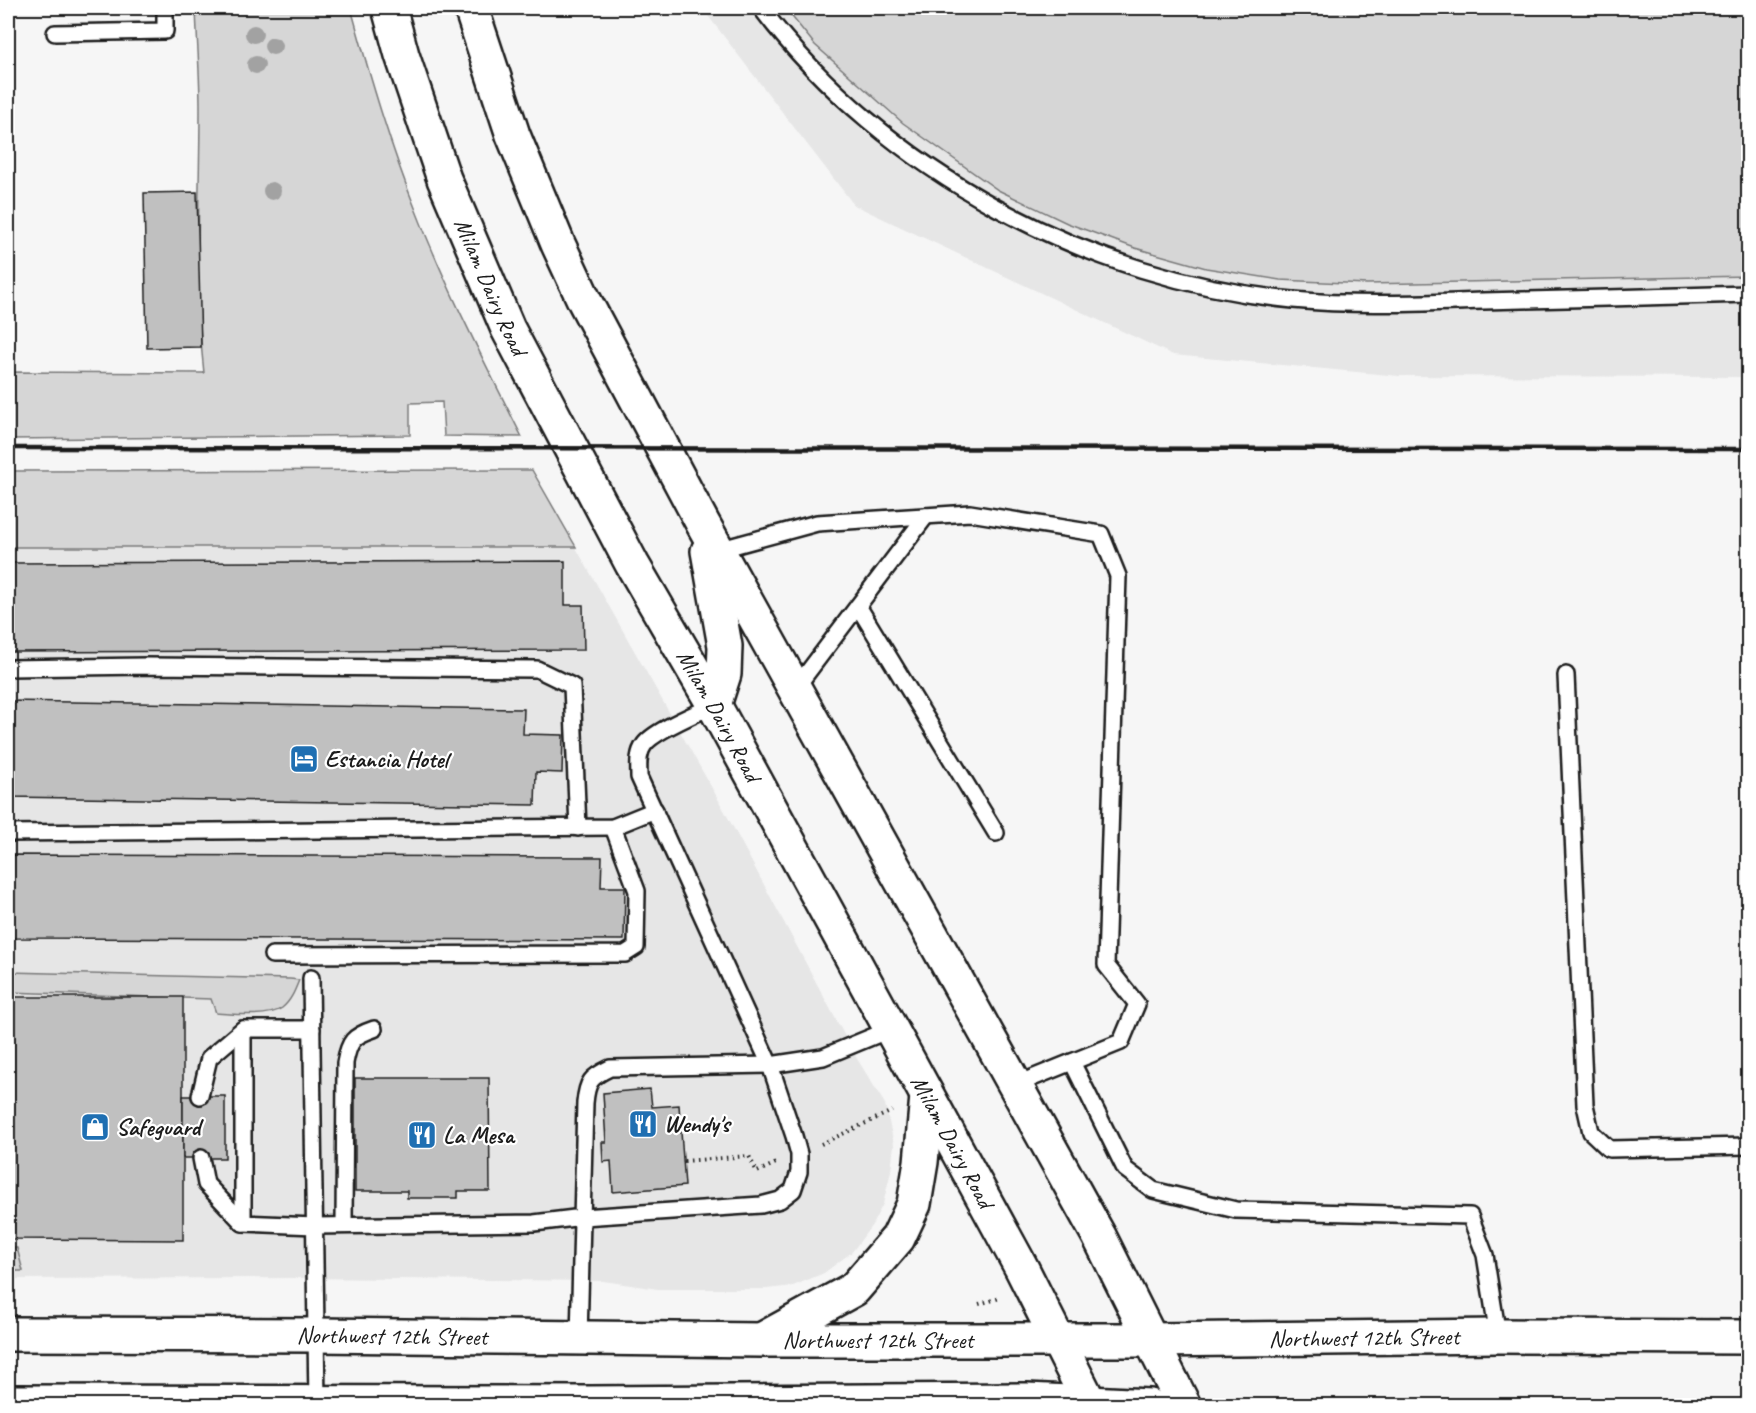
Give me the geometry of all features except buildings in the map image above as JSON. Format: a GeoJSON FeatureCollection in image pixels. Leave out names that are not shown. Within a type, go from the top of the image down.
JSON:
{"type":"FeatureCollection","features":[{"type":"Feature","properties":{"kind":"main road","name":"Milam Dairy Road"},"geometry":{"type":"LineString","coordinates":[[389,8],[444,179],[508,329],[632,564],[714,705],[1021,1267],[1090,1404]]}},
{"type":"Feature","properties":{"kind":"main road"},"geometry":{"type":"LineString","coordinates":[[471,8],[513,135],[558,244],[612,354],[1099,1236],[1184,1406]]}},
{"type":"Feature","properties":{"kind":"main road"},"geometry":{"type":"LineString","coordinates":[[711,537],[725,646],[724,674],[714,705]]}},
{"type":"Feature","properties":{"kind":"main road"},"geometry":{"type":"LineString","coordinates":[[761,1340],[854,1289],[898,1238],[914,1204],[921,1162],[927,1096]]}},
{"type":"Feature","properties":{"kind":"main road","name":"Northwest 12th Street"},"geometry":{"type":"LineString","coordinates":[[8,1334],[761,1340],[1749,1337]]}},
{"type":"Feature","properties":{"kind":"main road"},"geometry":{"type":"LineString","coordinates":[[8,1402],[1027,1400],[1150,1406]]}},
{"type":"Feature","properties":{"kind":"lane"},"geometry":{"type":"LineString","coordinates":[[55,33],[165,31],[165,8]]}},
{"type":"Feature","properties":{"kind":"lane"},"geometry":{"type":"LineString","coordinates":[[761,8],[835,91],[904,148],[950,180],[982,200],[1042,231],[1104,258],[1170,278],[1266,297],[1353,304],[1749,294]]}},
{"type":"Feature","properties":{"kind":"lane"},"geometry":{"type":"LineString","coordinates":[[711,537],[817,523],[970,513],[1101,534],[1118,576],[1106,965],[1137,1004],[1121,1042],[1015,1085]]}},
{"type":"Feature","properties":{"kind":"lane"},"geometry":{"type":"LineString","coordinates":[[795,689],[926,516]]}},
{"type":"Feature","properties":{"kind":"lane"},"geometry":{"type":"LineString","coordinates":[[858,606],[996,833]]}},
{"type":"Feature","properties":{"kind":"lane"},"geometry":{"type":"LineString","coordinates":[[8,668],[146,666],[537,669],[572,686],[578,828]]}},
{"type":"Feature","properties":{"kind":"lane"},"geometry":{"type":"LineString","coordinates":[[1566,675],[1585,1106],[1591,1132],[1609,1149],[1749,1146]]}},
{"type":"Feature","properties":{"kind":"lane"},"geometry":{"type":"LineString","coordinates":[[201,1158],[206,1184],[243,1223],[315,1226],[534,1223],[583,1217],[761,1205],[780,1200],[793,1190],[799,1172],[799,1154],[770,1065],[639,777],[638,760],[644,745],[660,732],[714,705]]}},
{"type":"Feature","properties":{"kind":"lane"},"geometry":{"type":"LineString","coordinates":[[8,833],[613,827],[655,810]]}},
{"type":"Feature","properties":{"kind":"lane"},"geometry":{"type":"LineString","coordinates":[[272,955],[625,954],[636,947],[637,891],[613,827]]}},
{"type":"Feature","properties":{"kind":"lane"},"geometry":{"type":"LineString","coordinates":[[311,978],[317,1403]]}},
{"type":"Feature","properties":{"kind":"lane"},"geometry":{"type":"LineString","coordinates":[[200,1096],[209,1058],[243,1029],[312,1029]]}},
{"type":"Feature","properties":{"kind":"lane"},"geometry":{"type":"LineString","coordinates":[[243,1029],[243,1223]]}},
{"type":"Feature","properties":{"kind":"lane"},"geometry":{"type":"LineString","coordinates":[[344,1225],[346,1057],[351,1041],[359,1034],[374,1029]]}},
{"type":"Feature","properties":{"kind":"lane"},"geometry":{"type":"LineString","coordinates":[[579,1338],[585,1103],[587,1087],[595,1075],[610,1068],[770,1065],[823,1057],[891,1029]]}},
{"type":"Feature","properties":{"kind":"lane"},"geometry":{"type":"LineString","coordinates":[[1072,1062],[1125,1169],[1153,1190],[1236,1210],[1470,1216],[1485,1255],[1498,1336]]}},
{"type":"Feature","properties":{"kind":"path"},"geometry":{"type":"LineString","coordinates":[[820,1144],[892,1111]]}},
{"type":"Feature","properties":{"kind":"path"},"geometry":{"type":"LineString","coordinates":[[684,1161],[749,1156],[757,1172],[783,1160]]}},
{"type":"Feature","properties":{"kind":"shaded area"},"geometry":{"type":"Polygon","coordinates":[[[196,8],[351,8],[381,111],[417,213],[480,354],[522,437],[444,436],[442,402],[410,403],[410,435],[8,439],[8,372],[204,373],[198,274],[200,83],[196,8]]]}},
{"type":"Feature","properties":{"kind":"shaded area"},"geometry":{"type":"Polygon","coordinates":[[[702,8],[1748,8],[1748,377],[1399,376],[1173,355],[854,205],[702,8]]]}},
{"type":"Feature","properties":{"kind":"shaded area"},"geometry":{"type":"Polygon","coordinates":[[[785,8],[1748,8],[1748,276],[1367,284],[1280,280],[1206,268],[1135,248],[1067,223],[998,190],[903,123],[815,45],[785,8]]]}},
{"type":"Feature","properties":{"kind":"shaded area"},"geometry":{"type":"Polygon","coordinates":[[[532,470],[717,797],[856,1057],[885,1104],[894,1144],[891,1171],[883,1204],[872,1225],[852,1252],[824,1273],[793,1286],[766,1289],[658,1289],[603,1281],[298,1278],[8,1279],[8,471],[532,470]]]}},
{"type":"Feature","properties":{"kind":"shaded area"},"geometry":{"type":"Polygon","coordinates":[[[532,470],[576,547],[8,547],[8,471],[532,470]]]}},
{"type":"Feature","properties":{"kind":"shaded area"},"geometry":{"type":"Polygon","coordinates":[[[8,972],[299,980],[290,999],[282,1008],[268,1013],[240,1014],[216,1013],[211,999],[8,992],[8,972]]]}},
{"type":"Feature","properties":{"kind":"shaded area"},"geometry":{"type":"Polygon","coordinates":[[[8,1248],[17,1248],[23,1271],[8,1271],[8,1248]]]}},
{"type":"Feature","properties":{"kind":"railway"},"geometry":{"type":"LineString","coordinates":[[8,448],[1748,449]]}},
{"type":"Feature","properties":{"kind":"place","name":"Estancia Hotel"},"geometry":{"type":"Point","coordinates":[304,759]}},
{"type":"Feature","properties":{"kind":"place","name":"Wendy's"},"geometry":{"type":"Point","coordinates":[643,1124]}},
{"type":"Feature","properties":{"kind":"place","name":"Safeguard"},"geometry":{"type":"Point","coordinates":[95,1127]}},
{"type":"Feature","properties":{"kind":"place","name":"La Mesa"},"geometry":{"type":"Point","coordinates":[422,1135]}}]}
